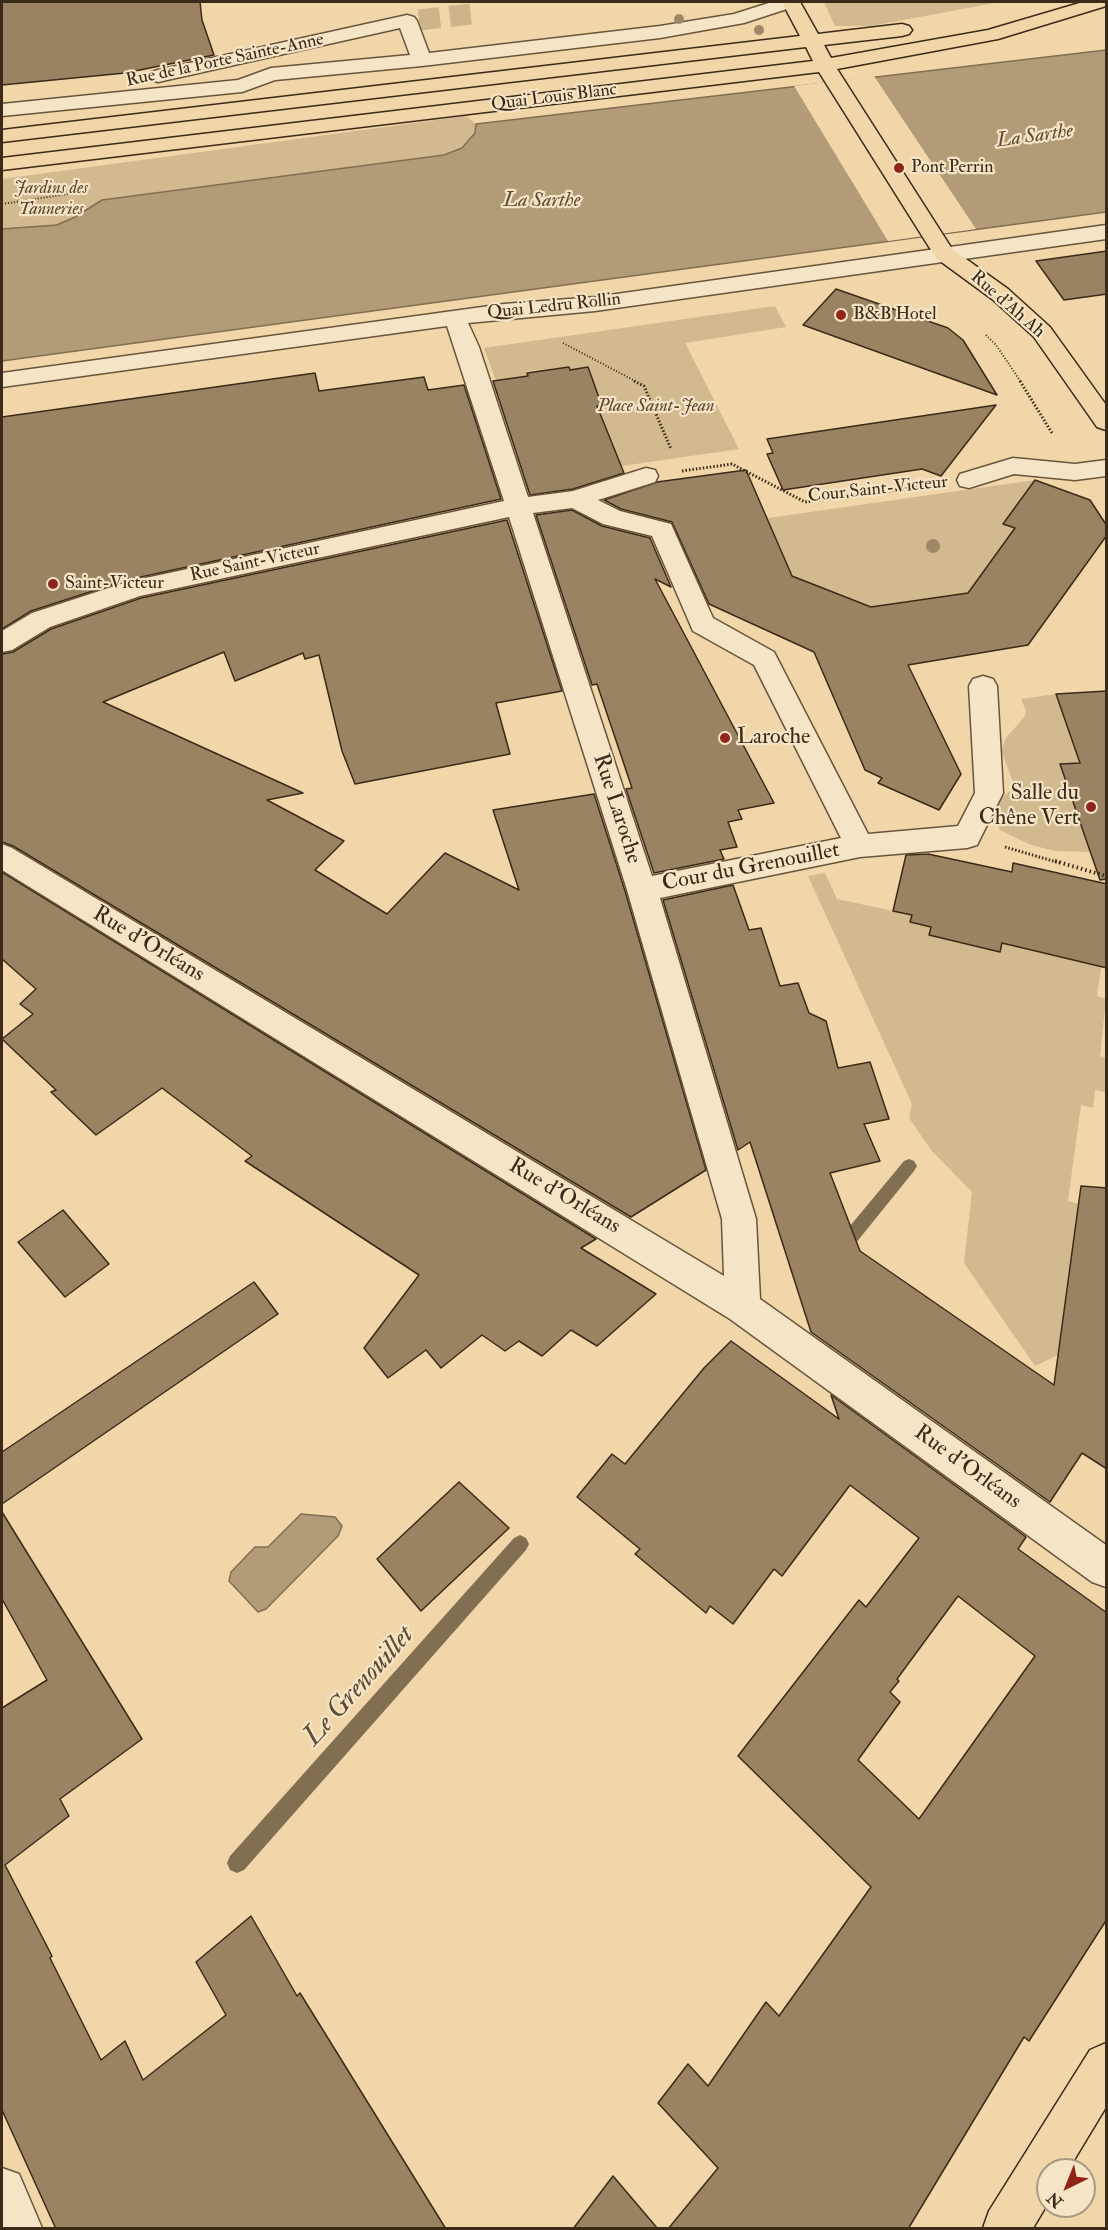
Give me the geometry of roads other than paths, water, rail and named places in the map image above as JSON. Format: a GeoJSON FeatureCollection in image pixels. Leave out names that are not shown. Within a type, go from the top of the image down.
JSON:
{"type":"FeatureCollection","features":[{"type":"Feature","properties":{"kind":"main road"},"geometry":{"type":"LineString","coordinates":[[790,2],[825,65],[938,244]]}},
{"type":"Feature","properties":{"kind":"main road","name":"Quai Louis Blanc"},"geometry":{"type":"LineString","coordinates":[[2,164],[825,65],[991,35],[1101,2]]}},
{"type":"Feature","properties":{"kind":"main road","name":"Quai Louis Blanc"},"geometry":{"type":"LineString","coordinates":[[2,136],[918,27]]}},
{"type":"Feature","properties":{"kind":"main road","name":"Rue d'Ah Ah"},"geometry":{"type":"LineString","coordinates":[[938,244],[1000,294],[1042,332],[1107,422]]}},
{"type":"Feature","properties":{"kind":"main road"},"geometry":{"type":"LineString","coordinates":[[1006,2229],[1107,2066]]}},
{"type":"Feature","properties":{"kind":"street"},"geometry":{"type":"LineString","coordinates":[[2,110],[242,86],[271,74],[422,60],[721,22],[790,2]]}},
{"type":"Feature","properties":{"kind":"street","name":"Rue de la Porte Sainte-Anne"},"geometry":{"type":"LineString","coordinates":[[2,96],[128,82],[413,21],[422,60]]}},
{"type":"Feature","properties":{"kind":"street","name":"Quai Ledru Rollin"},"geometry":{"type":"LineString","coordinates":[[2,380],[504,311],[595,304],[938,244],[1107,232]]}},
{"type":"Feature","properties":{"kind":"street","name":"Rue Laroche"},"geometry":{"type":"LineString","coordinates":[[455,318],[642,890],[739,1220],[743,1307]]}},
{"type":"Feature","properties":{"kind":"street","name":"Cour Saint-Victeur"},"geometry":{"type":"LineString","coordinates":[[969,480],[1013,466],[1095,470]]}},
{"type":"Feature","properties":{"kind":"street"},"geometry":{"type":"LineString","coordinates":[[517,507],[575,498],[646,476]]}},
{"type":"Feature","properties":{"kind":"street","name":"Cour du Grenouillet"},"geometry":{"type":"LineString","coordinates":[[575,498],[612,518],[662,530],[702,624],[764,659],[860,846]]}},
{"type":"Feature","properties":{"kind":"street","name":"Rue Saint-Victeur"},"geometry":{"type":"LineString","coordinates":[[2,643],[40,620],[136,588],[517,507]]}},
{"type":"Feature","properties":{"kind":"street","name":"Cour du Grenouillet"},"geometry":{"type":"LineString","coordinates":[[642,890],[860,846],[967,837],[989,793],[983,686]]}},
{"type":"Feature","properties":{"kind":"street","name":"Rue d'Orléans"},"geometry":{"type":"LineString","coordinates":[[2,856],[743,1307],[1107,1568]]}},
{"type":"Feature","properties":{"kind":"street"},"geometry":{"type":"LineString","coordinates":[[2,2191],[19,2229]]}},
{"type":"Feature","properties":{"kind":"water","name":"La Sarthe"},"geometry":{"type":"Polygon","coordinates":[[[1106,50],[1106,212],[2,361],[2,229],[57,225],[102,200],[444,155],[462,148],[475,133],[476,124],[1106,50]]]}},
{"type":"Feature","properties":{"kind":"water"},"geometry":{"type":"Polygon","coordinates":[[[301,1514],[335,1517],[342,1526],[338,1536],[266,1609],[258,1612],[229,1581],[231,1572],[255,1547],[268,1547],[301,1514]]]}},
{"type":"Feature","properties":{"kind":"waterway","name":"Le Grenouillet"},"geometry":{"type":"LineString","coordinates":[[841,1249],[909,1166]]}},
{"type":"Feature","properties":{"kind":"waterway","name":"Le Grenouillet"},"geometry":{"type":"LineString","coordinates":[[237,1863],[520,1544]]}},
{"type":"Feature","properties":{"kind":"tunnel"},"geometry":{"type":"LineString","coordinates":[[419,20],[472,14]]}},
{"type":"Feature","properties":{"kind":"place","name":"Pont Perrin"},"geometry":{"type":"Point","coordinates":[899,168]}},
{"type":"Feature","properties":{"kind":"place","name":"B&B Hotel"},"geometry":{"type":"Point","coordinates":[841,315]}},
{"type":"Feature","properties":{"kind":"place","name":"Saint-Victeur"},"geometry":{"type":"Point","coordinates":[53,584]}},
{"type":"Feature","properties":{"kind":"place","name":"Laroche"},"geometry":{"type":"Point","coordinates":[725,738]}},
{"type":"Feature","properties":{"kind":"place","name":"Salle du Chêne Vert"},"geometry":{"type":"Point","coordinates":[1091,807]}},
{"type":"Feature","properties":{"kind":"park label","name":"Jardins des Tanneries"},"geometry":{"type":"Point","coordinates":[51,199]}},
{"type":"Feature","properties":{"kind":"park label","name":"Place Saint-Jean"},"geometry":{"type":"Point","coordinates":[656,407]}}]}
